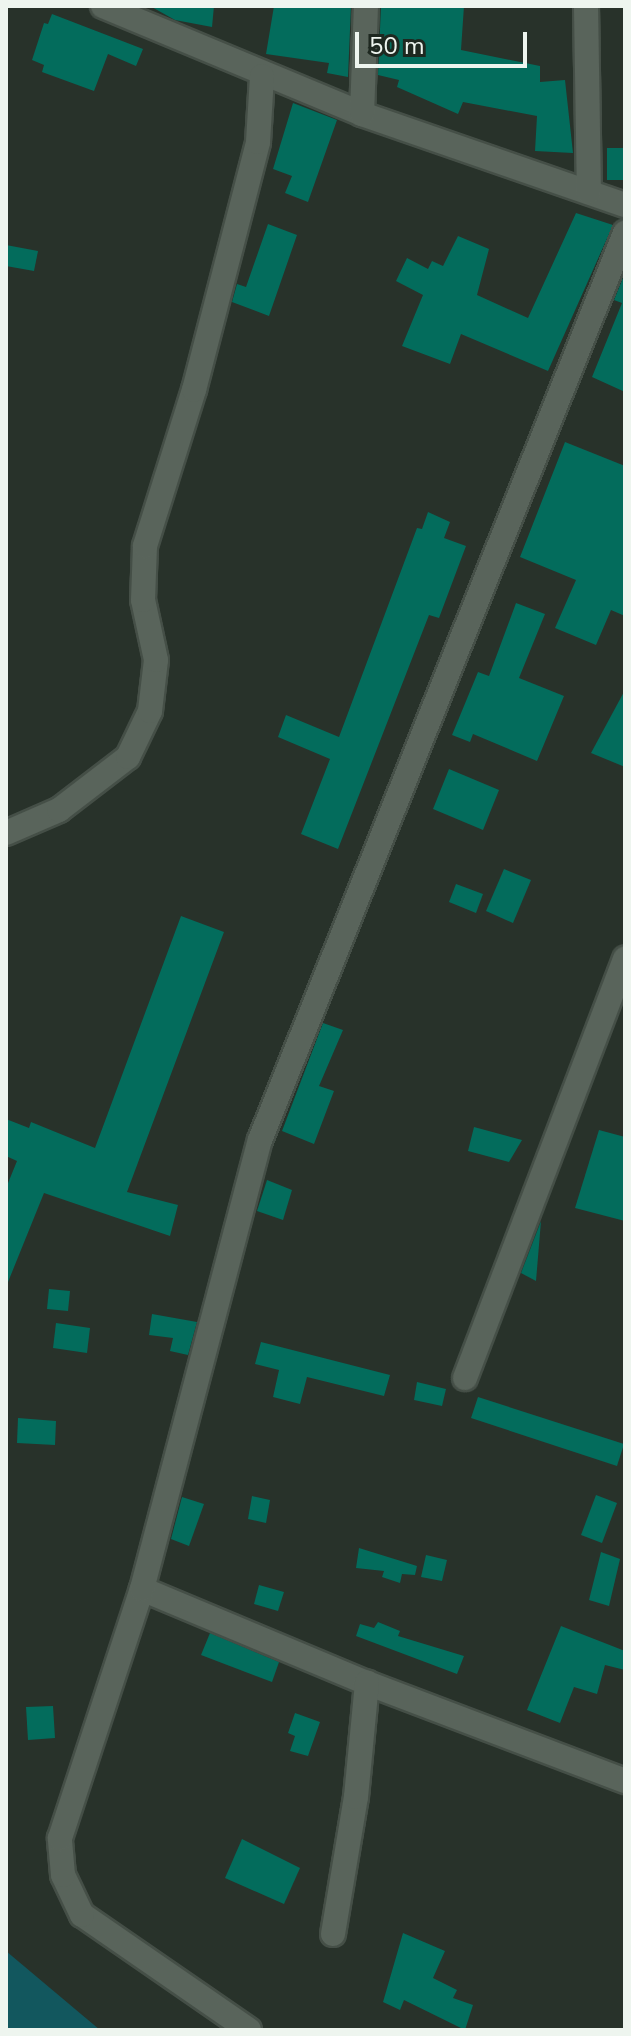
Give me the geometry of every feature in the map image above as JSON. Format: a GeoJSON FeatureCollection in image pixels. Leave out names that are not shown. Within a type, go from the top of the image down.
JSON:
{"type":"FeatureCollection","features":[{"type":"Feature","properties":{"kind":"street"},"geometry":{"type":"LineString","coordinates":[[103,6],[154,16],[262,76],[625,205]]}},
{"type":"Feature","properties":{"kind":"street"},"geometry":{"type":"LineString","coordinates":[[362,114],[366,6]]}},
{"type":"Feature","properties":{"kind":"street"},"geometry":{"type":"LineString","coordinates":[[586,6],[589,192]]}},
{"type":"Feature","properties":{"kind":"street"},"geometry":{"type":"LineString","coordinates":[[6,833],[59,810],[128,757],[150,711],[156,660],[143,600],[145,546],[194,390],[258,142],[262,76]]}},
{"type":"Feature","properties":{"kind":"street"},"geometry":{"type":"LineString","coordinates":[[249,2030],[82,1915],[63,1875],[63,1826],[142,1589],[260,1140],[625,233]]}},
{"type":"Feature","properties":{"kind":"street"},"geometry":{"type":"LineString","coordinates":[[465,1378],[625,959]]}},
{"type":"Feature","properties":{"kind":"street"},"geometry":{"type":"LineString","coordinates":[[142,1589],[367,1683],[625,1781]]}},
{"type":"Feature","properties":{"kind":"street"},"geometry":{"type":"LineString","coordinates":[[333,1934],[356,1797],[367,1683]]}},
{"type":"Feature","properties":{"kind":"water"},"geometry":{"type":"Polygon","coordinates":[[[6,1951],[100,2030],[6,2030],[6,1951]]]}},
{"type":"Feature","properties":{"kind":"building"},"geometry":{"type":"Polygon","coordinates":[[[150,6],[214,6],[212,27],[175,20],[150,6]]]}},
{"type":"Feature","properties":{"kind":"building"},"geometry":{"type":"Polygon","coordinates":[[[274,6],[351,6],[348,77],[327,73],[329,63],[266,54],[274,6]]]}},
{"type":"Feature","properties":{"kind":"building"},"geometry":{"type":"Polygon","coordinates":[[[381,6],[464,6],[461,50],[540,66],[540,82],[565,80],[573,153],[535,151],[537,116],[463,102],[458,114],[397,87],[399,80],[378,75],[381,6]]]}},
{"type":"Feature","properties":{"kind":"building"},"geometry":{"type":"Polygon","coordinates":[[[52,14],[143,49],[136,66],[108,54],[94,91],[42,72],[44,65],[32,60],[44,23],[48,24],[52,14]]]}},
{"type":"Feature","properties":{"kind":"building"},"geometry":{"type":"Polygon","coordinates":[[[293,103],[337,120],[308,202],[285,193],[292,176],[273,169],[293,103]]]}},
{"type":"Feature","properties":{"kind":"building"},"geometry":{"type":"Polygon","coordinates":[[[607,148],[625,148],[624,180],[607,180],[607,148]]]}},
{"type":"Feature","properties":{"kind":"building"},"geometry":{"type":"Polygon","coordinates":[[[576,213],[613,225],[548,371],[461,334],[450,364],[402,346],[423,295],[396,281],[407,258],[428,269],[432,261],[443,266],[458,236],[489,249],[477,295],[528,318],[576,213]]]}},
{"type":"Feature","properties":{"kind":"building"},"geometry":{"type":"Polygon","coordinates":[[[268,224],[297,235],[269,316],[232,302],[237,284],[246,287],[268,224]]]}},
{"type":"Feature","properties":{"kind":"building"},"geometry":{"type":"Polygon","coordinates":[[[6,245],[38,251],[34,271],[6,266],[6,245]]]}},
{"type":"Feature","properties":{"kind":"building"},"geometry":{"type":"Polygon","coordinates":[[[625,273],[625,392],[592,377],[622,303],[614,300],[625,273]]]}},
{"type":"Feature","properties":{"kind":"building"},"geometry":{"type":"Polygon","coordinates":[[[565,442],[625,466],[625,616],[611,610],[596,645],[555,628],[576,580],[520,557],[565,442]]]}},
{"type":"Feature","properties":{"kind":"building"},"geometry":{"type":"Polygon","coordinates":[[[428,512],[450,522],[444,538],[466,546],[439,618],[429,615],[338,849],[301,834],[330,759],[278,737],[286,715],[339,737],[417,528],[422,529],[428,512]]]}},
{"type":"Feature","properties":{"kind":"building"},"geometry":{"type":"Polygon","coordinates":[[[516,603],[545,614],[519,678],[564,696],[537,761],[473,734],[470,742],[452,735],[478,672],[489,676],[516,603]]]}},
{"type":"Feature","properties":{"kind":"building"},"geometry":{"type":"Polygon","coordinates":[[[625,690],[625,767],[591,753],[625,690]]]}},
{"type":"Feature","properties":{"kind":"building"},"geometry":{"type":"Polygon","coordinates":[[[449,769],[499,790],[483,830],[433,809],[449,769]]]}},
{"type":"Feature","properties":{"kind":"building"},"geometry":{"type":"Polygon","coordinates":[[[504,869],[531,880],[513,923],[486,911],[504,869]]]}},
{"type":"Feature","properties":{"kind":"building"},"geometry":{"type":"Polygon","coordinates":[[[456,884],[483,894],[476,913],[449,902],[456,884]]]}},
{"type":"Feature","properties":{"kind":"building"},"geometry":{"type":"Polygon","coordinates":[[[181,916],[224,932],[127,1192],[178,1205],[170,1236],[44,1193],[6,1287],[6,1188],[17,1161],[6,1156],[6,1119],[29,1128],[31,1122],[95,1148],[181,916]]]}},
{"type":"Feature","properties":{"kind":"building"},"geometry":{"type":"Polygon","coordinates":[[[323,1023],[343,1030],[319,1086],[334,1091],[314,1144],[282,1131],[323,1023]]]}},
{"type":"Feature","properties":{"kind":"building"},"geometry":{"type":"Polygon","coordinates":[[[474,1127],[522,1140],[509,1162],[468,1151],[474,1127]]]}},
{"type":"Feature","properties":{"kind":"building"},"geometry":{"type":"Polygon","coordinates":[[[599,1130],[625,1137],[625,1221],[575,1208],[599,1130]]]}},
{"type":"Feature","properties":{"kind":"building"},"geometry":{"type":"Polygon","coordinates":[[[267,1180],[292,1190],[283,1220],[257,1211],[267,1180]]]}},
{"type":"Feature","properties":{"kind":"building"},"geometry":{"type":"Polygon","coordinates":[[[541,1221],[536,1281],[521,1273],[541,1221]]]}},
{"type":"Feature","properties":{"kind":"building"},"geometry":{"type":"Polygon","coordinates":[[[49,1289],[70,1291],[68,1311],[47,1309],[49,1289]]]}},
{"type":"Feature","properties":{"kind":"building"},"geometry":{"type":"Polygon","coordinates":[[[152,1314],[197,1322],[188,1355],[170,1351],[173,1338],[149,1335],[152,1314]]]}},
{"type":"Feature","properties":{"kind":"building"},"geometry":{"type":"Polygon","coordinates":[[[56,1323],[90,1328],[87,1353],[53,1348],[56,1323]]]}},
{"type":"Feature","properties":{"kind":"building"},"geometry":{"type":"Polygon","coordinates":[[[261,1342],[390,1375],[384,1396],[307,1377],[300,1404],[273,1397],[279,1370],[255,1364],[261,1342]]]}},
{"type":"Feature","properties":{"kind":"building"},"geometry":{"type":"Polygon","coordinates":[[[417,1382],[446,1389],[442,1406],[414,1400],[417,1382]]]}},
{"type":"Feature","properties":{"kind":"building"},"geometry":{"type":"Polygon","coordinates":[[[478,1397],[624,1444],[617,1466],[471,1418],[478,1397]]]}},
{"type":"Feature","properties":{"kind":"building"},"geometry":{"type":"Polygon","coordinates":[[[18,1418],[56,1421],[55,1445],[17,1443],[18,1418]]]}},
{"type":"Feature","properties":{"kind":"building"},"geometry":{"type":"Polygon","coordinates":[[[596,1495],[617,1503],[602,1543],[581,1535],[596,1495]]]}},
{"type":"Feature","properties":{"kind":"building"},"geometry":{"type":"Polygon","coordinates":[[[252,1496],[270,1500],[266,1523],[248,1519],[252,1496]]]}},
{"type":"Feature","properties":{"kind":"building"},"geometry":{"type":"Polygon","coordinates":[[[182,1497],[204,1504],[189,1546],[171,1539],[182,1497]]]}},
{"type":"Feature","properties":{"kind":"building"},"geometry":{"type":"Polygon","coordinates":[[[359,1548],[417,1566],[415,1575],[402,1574],[400,1583],[382,1577],[384,1571],[356,1568],[359,1548]]]}},
{"type":"Feature","properties":{"kind":"building"},"geometry":{"type":"Polygon","coordinates":[[[601,1552],[620,1559],[609,1606],[589,1600],[601,1552]]]}},
{"type":"Feature","properties":{"kind":"building"},"geometry":{"type":"Polygon","coordinates":[[[426,1555],[447,1560],[442,1581],[421,1577],[426,1555]]]}},
{"type":"Feature","properties":{"kind":"building"},"geometry":{"type":"Polygon","coordinates":[[[259,1585],[284,1592],[278,1611],[254,1604],[259,1585]]]}},
{"type":"Feature","properties":{"kind":"building"},"geometry":{"type":"Polygon","coordinates":[[[378,1622],[400,1631],[398,1636],[464,1656],[457,1674],[356,1636],[360,1624],[374,1628],[378,1622]]]}},
{"type":"Feature","properties":{"kind":"building"},"geometry":{"type":"Polygon","coordinates":[[[561,1626],[625,1651],[625,1670],[605,1665],[597,1694],[574,1687],[560,1723],[527,1710],[561,1626]]]}},
{"type":"Feature","properties":{"kind":"building"},"geometry":{"type":"Polygon","coordinates":[[[210,1633],[279,1662],[272,1682],[201,1655],[210,1633]]]}},
{"type":"Feature","properties":{"kind":"building"},"geometry":{"type":"Polygon","coordinates":[[[53,1706],[55,1738],[28,1740],[26,1707],[53,1706]]]}},
{"type":"Feature","properties":{"kind":"building"},"geometry":{"type":"Polygon","coordinates":[[[295,1713],[320,1722],[308,1756],[290,1751],[295,1736],[288,1733],[295,1713]]]}},
{"type":"Feature","properties":{"kind":"building"},"geometry":{"type":"Polygon","coordinates":[[[242,1839],[300,1868],[284,1904],[225,1878],[242,1839]]]}},
{"type":"Feature","properties":{"kind":"building"},"geometry":{"type":"Polygon","coordinates":[[[403,1933],[445,1951],[433,1978],[457,1990],[453,1998],[473,2005],[465,2030],[404,2000],[400,2010],[383,2002],[403,1933]]]}}]}
